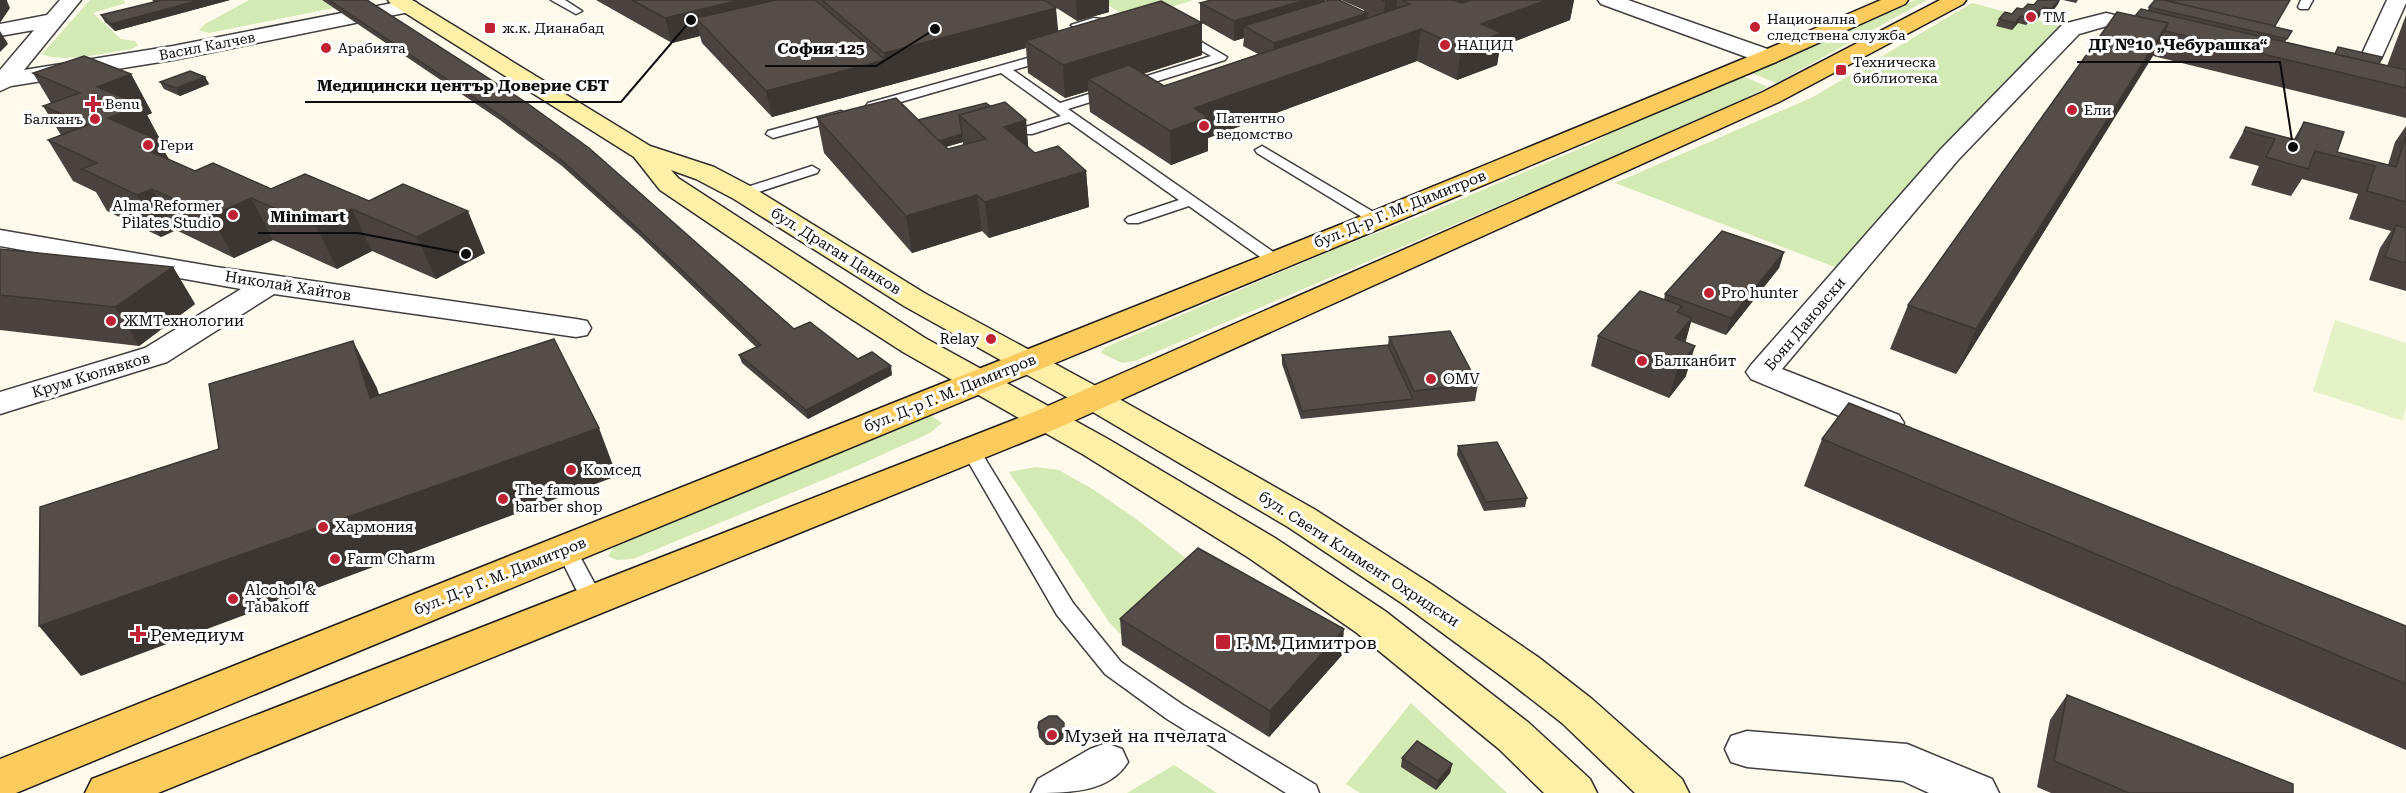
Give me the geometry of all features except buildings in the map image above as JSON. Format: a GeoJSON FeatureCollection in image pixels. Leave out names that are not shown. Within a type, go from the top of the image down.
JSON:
{"type":"FeatureCollection","features":[{"type":"Feature","properties":{"kind":"main road","name":"бул. Д-р Г. М. Димитров"},"geometry":{"type":"LineString","coordinates":[[0,779],[1377,220],[1768,57],[1898,0]]}},
{"type":"Feature","properties":{"kind":"main road"},"geometry":{"type":"LineString","coordinates":[[108,793],[1046,420],[1771,97],[1956,0]]}},
{"type":"Feature","properties":{"kind":"main road","name":"бул. Драган Цанков"},"geometry":{"type":"LineString","coordinates":[[404,3],[642,151],[705,173],[743,193],[915,300],[1026,362]]}},
{"type":"Feature","properties":{"kind":"main road","name":"бул. Драган Цанков"},"geometry":{"type":"LineString","coordinates":[[642,151],[669,184],[847,303],[978,381]]}},
{"type":"Feature","properties":{"kind":"main road","name":"бул. Свети Климент Охридски"},"geometry":{"type":"LineString","coordinates":[[1026,362],[1301,518],[1471,631],[1577,711],[1666,793]]}},
{"type":"Feature","properties":{"kind":"main road"},"geometry":{"type":"LineString","coordinates":[[978,381],[1262,548],[1371,622],[1514,736],[1574,793]]}},
{"type":"Feature","properties":{"kind":"street"},"geometry":{"type":"LineString","coordinates":[[2,82],[71,0]]}},
{"type":"Feature","properties":{"kind":"street"},"geometry":{"type":"LineString","coordinates":[[2373,54],[2397,0]]}},
{"type":"Feature","properties":{"kind":"street"},"geometry":{"type":"LineString","coordinates":[[1613,1],[1768,57]]}},
{"type":"Feature","properties":{"kind":"street","name":"Васил Калчев"},"geometry":{"type":"LineString","coordinates":[[2,82],[173,53],[404,3]]}},
{"type":"Feature","properties":{"kind":"street","name":"Боян Дановски"},"geometry":{"type":"LineString","coordinates":[[1918,435],[1762,372],[1949,155],[2071,29],[2113,10],[2174,36]]}},
{"type":"Feature","properties":{"kind":"street"},"geometry":{"type":"LineString","coordinates":[[0,30],[54,20]]}},
{"type":"Feature","properties":{"kind":"street","name":"Николай Хайтов"},"geometry":{"type":"LineString","coordinates":[[0,238],[75,253],[270,284],[576,328]]}},
{"type":"Feature","properties":{"kind":"street","name":"Крум Кюлявков"},"geometry":{"type":"LineString","coordinates":[[0,403],[156,355],[270,284]]}},
{"type":"Feature","properties":{"kind":"street"},"geometry":{"type":"LineString","coordinates":[[1747,749],[1907,763],[1976,793]]}},
{"type":"Feature","properties":{"kind":"street"},"geometry":{"type":"LineString","coordinates":[[1054,793],[1106,762]]}},
{"type":"Feature","properties":{"kind":"lane"},"geometry":{"type":"LineString","coordinates":[[557,0],[576,11]]}},
{"type":"Feature","properties":{"kind":"lane"},"geometry":{"type":"LineString","coordinates":[[1077,25],[1094,21],[1112,23],[1121,28]]}},
{"type":"Feature","properties":{"kind":"lane"},"geometry":{"type":"LineString","coordinates":[[1058,108],[1221,57],[1174,30]]}},
{"type":"Feature","properties":{"kind":"lane"},"geometry":{"type":"LineString","coordinates":[[773,134],[1064,52]]}},
{"type":"Feature","properties":{"kind":"lane"},"geometry":{"type":"LineString","coordinates":[[1003,69],[1276,261]]}},
{"type":"Feature","properties":{"kind":"lane"},"geometry":{"type":"LineString","coordinates":[[1027,131],[1071,117]]}},
{"type":"Feature","properties":{"kind":"lane"},"geometry":{"type":"LineString","coordinates":[[1262,150],[1377,220]]}},
{"type":"Feature","properties":{"kind":"lane"},"geometry":{"type":"LineString","coordinates":[[743,193],[812,170]]}},
{"type":"Feature","properties":{"kind":"lane"},"geometry":{"type":"LineString","coordinates":[[1132,220],[1190,201]]}},
{"type":"Feature","properties":{"kind":"lane"},"geometry":{"type":"LineString","coordinates":[[971,451],[1065,609],[1113,668],[1175,712],[1307,793]]}},
{"type":"Feature","properties":{"kind":"lane"},"geometry":{"type":"LineString","coordinates":[[566,549],[593,602]]}},
{"type":"Feature","properties":{"kind":"green space"},"geometry":{"type":"Polygon","coordinates":[[[90,0],[123,0],[126,3],[93,13],[121,39],[135,41],[138,45],[132,49],[73,58],[51,57],[42,54],[90,0]]]}},
{"type":"Feature","properties":{"kind":"green space"},"geometry":{"type":"Polygon","coordinates":[[[249,0],[322,0],[334,8],[209,33],[199,30],[205,24],[249,0]]]}},
{"type":"Feature","properties":{"kind":"green space"},"geometry":{"type":"Polygon","coordinates":[[[1099,0],[1194,0],[1131,19],[1099,0]]]}},
{"type":"Feature","properties":{"kind":"green space"},"geometry":{"type":"Polygon","coordinates":[[[1915,0],[1927,0],[1776,83],[1747,71],[1915,0]]]}},
{"type":"Feature","properties":{"kind":"green space"},"geometry":{"type":"Polygon","coordinates":[[[1972,3],[2071,29],[1848,272],[1615,183],[1813,97],[1972,3]]]}},
{"type":"Feature","properties":{"kind":"green space"},"geometry":{"type":"Polygon","coordinates":[[[1738,74],[1768,87],[1713,114],[1135,361],[1122,363],[1101,353],[1104,348],[1335,249],[1421,216],[1593,143],[1625,124],[1738,74]]]}},
{"type":"Feature","properties":{"kind":"green space"},"geometry":{"type":"Polygon","coordinates":[[[2335,320],[2406,343],[2406,407],[2403,421],[2313,391],[2335,320]]]}},
{"type":"Feature","properties":{"kind":"green space"},"geometry":{"type":"Polygon","coordinates":[[[929,414],[942,423],[930,433],[859,465],[633,559],[617,560],[608,556],[613,548],[629,536],[929,414]]]}},
{"type":"Feature","properties":{"kind":"green space"},"geometry":{"type":"Polygon","coordinates":[[[1036,467],[1059,470],[1094,490],[1139,521],[1193,564],[1120,634],[1109,622],[1009,472],[1036,467]]]}},
{"type":"Feature","properties":{"kind":"green space"},"geometry":{"type":"Polygon","coordinates":[[[1411,703],[1507,793],[1360,793],[1346,784],[1411,703]]]}},
{"type":"Feature","properties":{"kind":"green space"},"geometry":{"type":"Polygon","coordinates":[[[1174,765],[1217,793],[1127,793],[1174,765]]]}},
{"type":"Feature","properties":{"kind":"place","name":"TM"},"geometry":{"type":"Point","coordinates":[2031,17]}},
{"type":"Feature","properties":{"kind":"place","name":"Медицински център Доверие СБТ"},"geometry":{"type":"Point","coordinates":[691,20]}},
{"type":"Feature","properties":{"kind":"place","name":"Национална следствена служба"},"geometry":{"type":"Point","coordinates":[1755,27]}},
{"type":"Feature","properties":{"kind":"place","name":"ж.к. Дианабад"},"geometry":{"type":"Point","coordinates":[490,28]}},
{"type":"Feature","properties":{"kind":"place","name":"София 125"},"geometry":{"type":"Point","coordinates":[935,29]}},
{"type":"Feature","properties":{"kind":"place","name":"НАЦИД"},"geometry":{"type":"Point","coordinates":[1445,45]}},
{"type":"Feature","properties":{"kind":"place","name":"Арабията"},"geometry":{"type":"Point","coordinates":[326,48]}},
{"type":"Feature","properties":{"kind":"place","name":"Техническа библиотека"},"geometry":{"type":"Point","coordinates":[1841,70]}},
{"type":"Feature","properties":{"kind":"place","name":"Benu"},"geometry":{"type":"Point","coordinates":[93,104]}},
{"type":"Feature","properties":{"kind":"place","name":"Ели"},"geometry":{"type":"Point","coordinates":[2072,110]}},
{"type":"Feature","properties":{"kind":"place","name":"Балканъ"},"geometry":{"type":"Point","coordinates":[95,119]}},
{"type":"Feature","properties":{"kind":"place","name":"Патентно ведомство"},"geometry":{"type":"Point","coordinates":[1204,126]}},
{"type":"Feature","properties":{"kind":"place","name":"Гери"},"geometry":{"type":"Point","coordinates":[148,145]}},
{"type":"Feature","properties":{"kind":"place","name":"ДГ №10 „Чебурашка“"},"geometry":{"type":"Point","coordinates":[2293,147]}},
{"type":"Feature","properties":{"kind":"place","name":"Alma Reformer Pilates Studio"},"geometry":{"type":"Point","coordinates":[233,215]}},
{"type":"Feature","properties":{"kind":"place","name":"Minimart"},"geometry":{"type":"Point","coordinates":[466,254]}},
{"type":"Feature","properties":{"kind":"place","name":"Pro hunter"},"geometry":{"type":"Point","coordinates":[1709,293]}},
{"type":"Feature","properties":{"kind":"place","name":"ЖМТехнологии"},"geometry":{"type":"Point","coordinates":[111,321]}},
{"type":"Feature","properties":{"kind":"place","name":"Relay"},"geometry":{"type":"Point","coordinates":[991,339]}},
{"type":"Feature","properties":{"kind":"place","name":"Балканбит"},"geometry":{"type":"Point","coordinates":[1642,361]}},
{"type":"Feature","properties":{"kind":"place","name":"OMV"},"geometry":{"type":"Point","coordinates":[1431,379]}},
{"type":"Feature","properties":{"kind":"place","name":"Комсед"},"geometry":{"type":"Point","coordinates":[571,470]}},
{"type":"Feature","properties":{"kind":"place","name":"The famous barber shop"},"geometry":{"type":"Point","coordinates":[503,499]}},
{"type":"Feature","properties":{"kind":"place","name":"Хармония"},"geometry":{"type":"Point","coordinates":[323,527]}},
{"type":"Feature","properties":{"kind":"place","name":"Farm Charm"},"geometry":{"type":"Point","coordinates":[335,559]}},
{"type":"Feature","properties":{"kind":"place","name":"Alcohol & Tabakoff"},"geometry":{"type":"Point","coordinates":[233,599]}},
{"type":"Feature","properties":{"kind":"place","name":"Ремедиум"},"geometry":{"type":"Point","coordinates":[138,634]}},
{"type":"Feature","properties":{"kind":"place","name":"Г. М. Димитров"},"geometry":{"type":"Point","coordinates":[1223,642]}},
{"type":"Feature","properties":{"kind":"place","name":"Музей на пчелата"},"geometry":{"type":"Point","coordinates":[1052,735]}}]}
